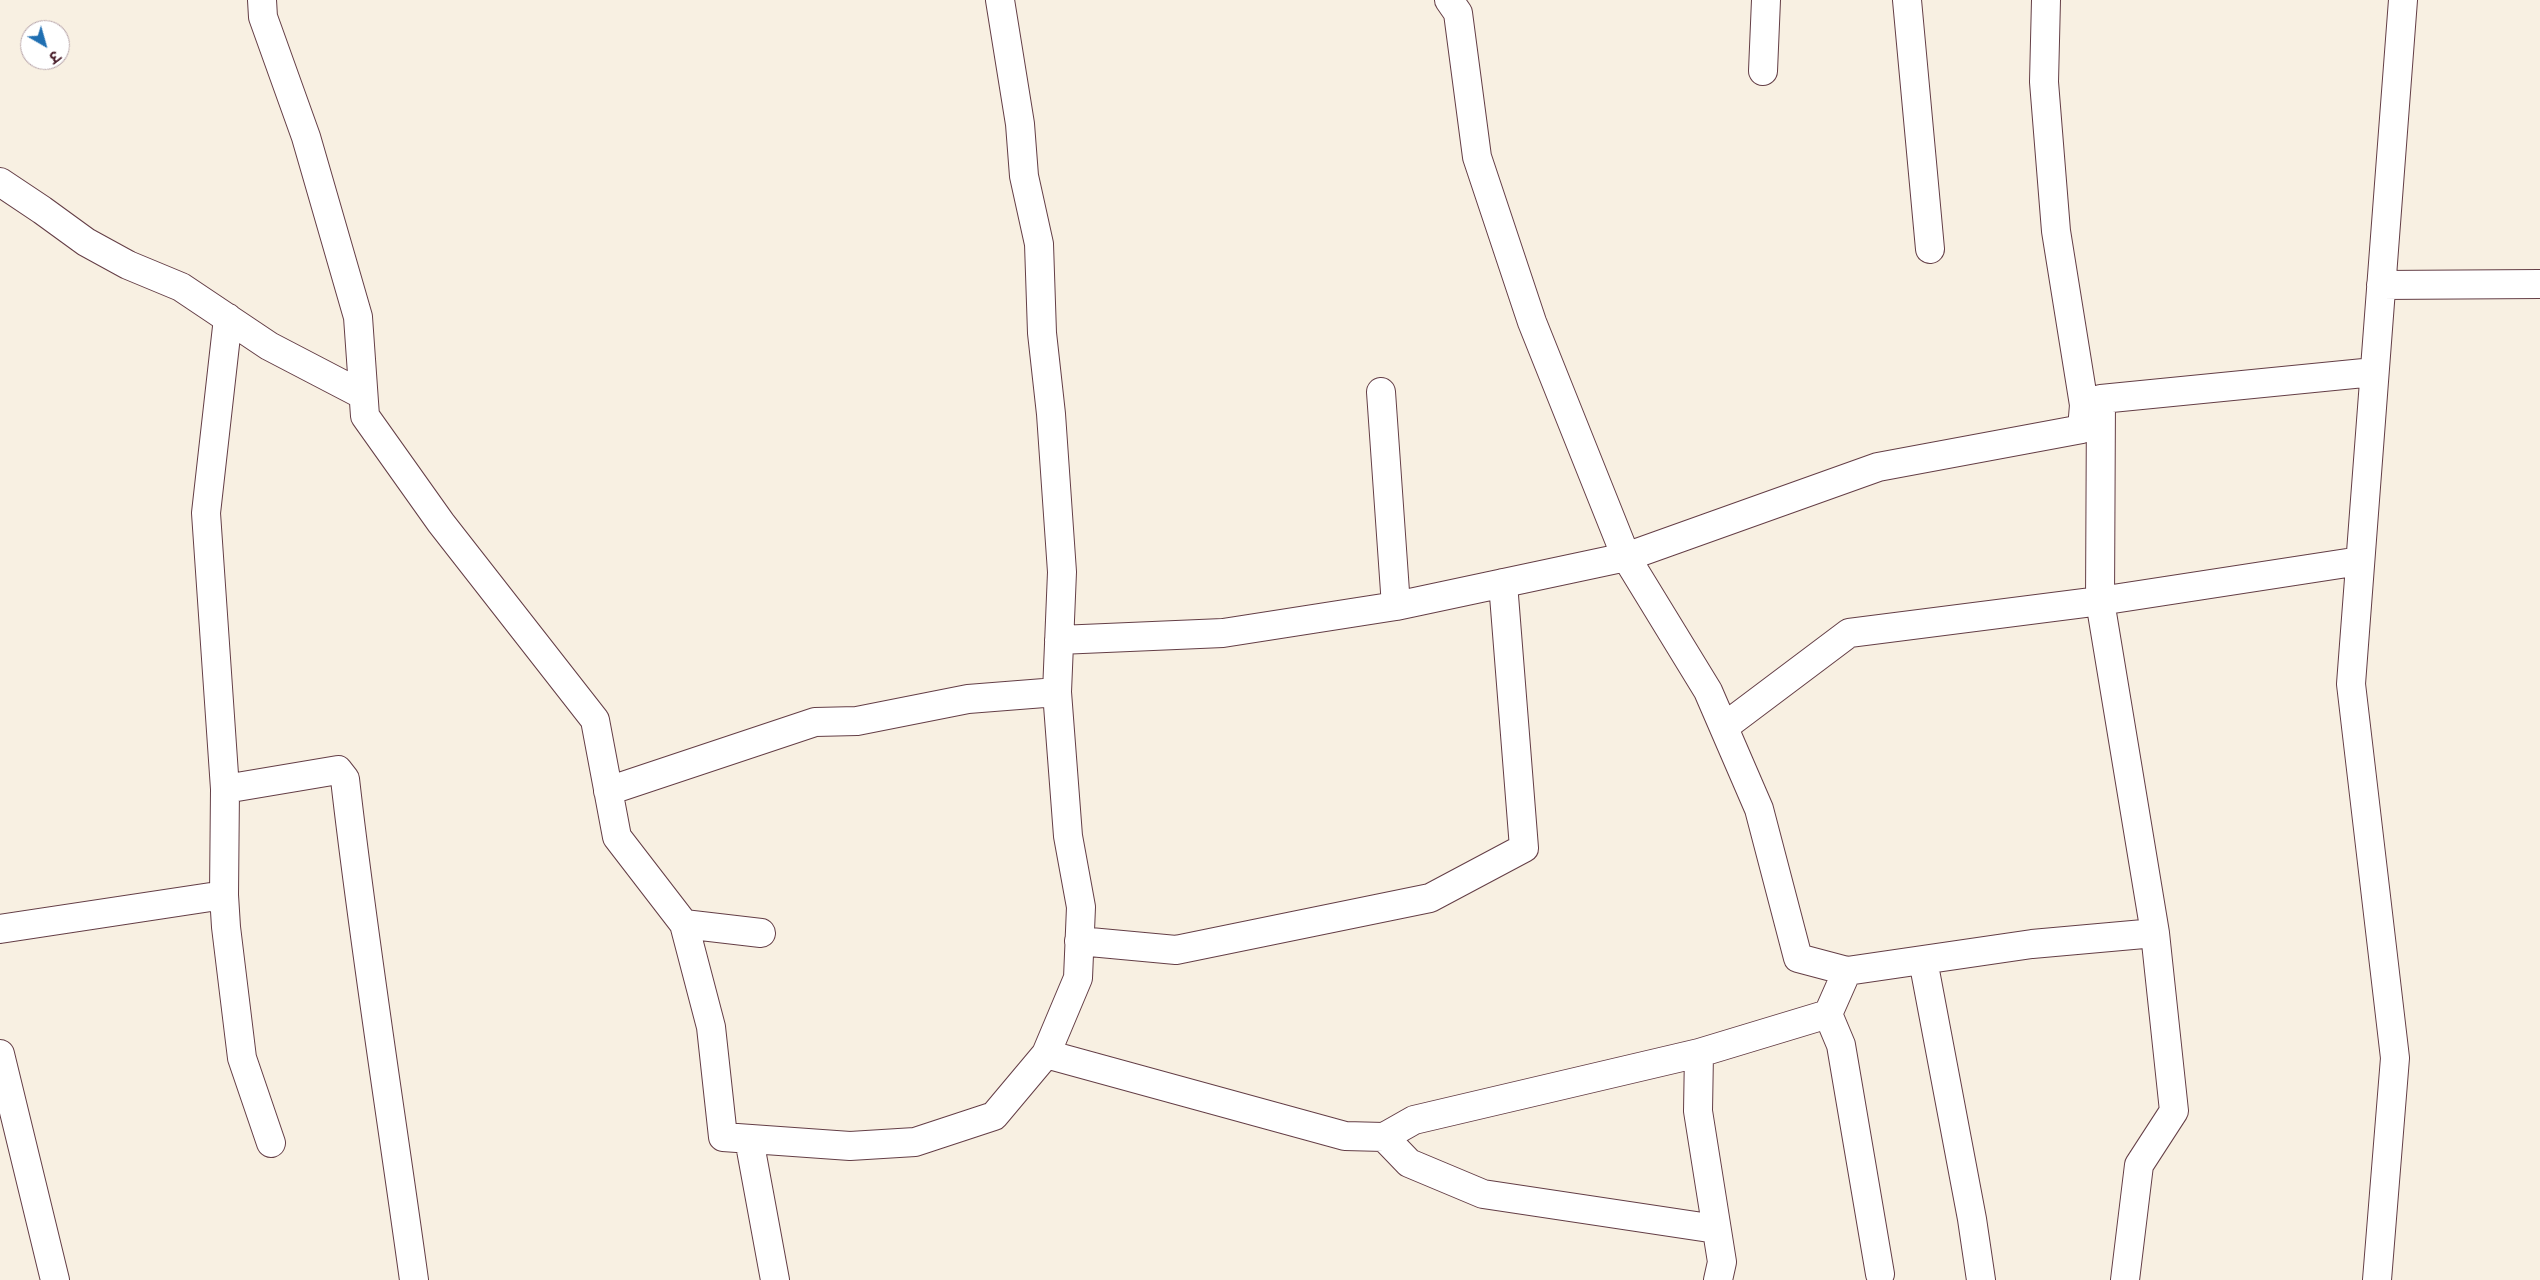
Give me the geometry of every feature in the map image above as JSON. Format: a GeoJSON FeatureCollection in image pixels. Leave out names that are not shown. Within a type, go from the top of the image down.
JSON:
{"type":"FeatureCollection","features":[{"type":"Feature","properties":{"kind":"street"},"geometry":{"type":"LineString","coordinates":[[262,0],[263,16],[306,137],[358,317],[365,416],[441,523],[594,720],[617,838],[684,924],[711,1027],[723,1137],[850,1146],[915,1142],[994,1116],[1046,1054],[1078,978],[1081,907],[1068,836],[1057,692],[1062,572],[1051,414],[1042,333],[1039,244],[1024,176],[1020,124],[1000,0]]}},
{"type":"Feature","properties":{"kind":"street"},"geometry":{"type":"LineString","coordinates":[[1449,0],[1458,12],[1477,157],[1532,322],[1626,557],[1708,691],[1759,809],[1798,958],[1847,971],[2032,944],[2155,933]]}},
{"type":"Feature","properties":{"kind":"street"},"geometry":{"type":"LineString","coordinates":[[1763,71],[1766,0]]}},
{"type":"Feature","properties":{"kind":"street"},"geometry":{"type":"LineString","coordinates":[[1906,0],[1930,249]]}},
{"type":"Feature","properties":{"kind":"street"},"geometry":{"type":"LineString","coordinates":[[2046,0],[2044,82],[2056,231],[2093,402],[2100,601],[2155,933],[2174,1111],[2139,1165],[2125,1280]]}},
{"type":"Feature","properties":{"kind":"street"},"geometry":{"type":"LineString","coordinates":[[2377,1280],[2395,1058],[2351,684],[2403,0]]}},
{"type":"Feature","properties":{"kind":"street"},"geometry":{"type":"LineString","coordinates":[[0,182],[86,242],[128,264],[181,287],[269,346],[364,395]]}},
{"type":"Feature","properties":{"kind":"street"},"geometry":{"type":"LineString","coordinates":[[2381,285],[2540,284]]}},
{"type":"Feature","properties":{"kind":"street"},"geometry":{"type":"LineString","coordinates":[[228,318],[206,514],[225,789],[224,895],[226,927],[242,1058],[271,1143]]}},
{"type":"Feature","properties":{"kind":"street"},"geometry":{"type":"LineString","coordinates":[[2093,402],[2374,372]]}},
{"type":"Feature","properties":{"kind":"street"},"geometry":{"type":"LineString","coordinates":[[1381,392],[1396,606]]}},
{"type":"Feature","properties":{"kind":"street"},"geometry":{"type":"LineString","coordinates":[[1059,640],[1223,633],[1396,606],[1626,557],[1878,467],[2082,429],[2093,402]]}},
{"type":"Feature","properties":{"kind":"street"},"geometry":{"type":"LineString","coordinates":[[1724,728],[1849,633],[2100,601],[2360,561]]}},
{"type":"Feature","properties":{"kind":"street"},"geometry":{"type":"LineString","coordinates":[[1079,941],[1176,950],[1430,898],[1524,848],[1503,583]]}},
{"type":"Feature","properties":{"kind":"street"},"geometry":{"type":"LineString","coordinates":[[608,791],[815,722],[857,721],[968,699],[1057,692]]}},
{"type":"Feature","properties":{"kind":"street"},"geometry":{"type":"LineString","coordinates":[[225,789],[338,770],[345,779],[360,907],[372,975],[414,1280]]}},
{"type":"Feature","properties":{"kind":"street"},"geometry":{"type":"LineString","coordinates":[[0,929],[224,895]]}},
{"type":"Feature","properties":{"kind":"street"},"geometry":{"type":"LineString","coordinates":[[684,924],[761,933]]}},
{"type":"Feature","properties":{"kind":"street"},"geometry":{"type":"LineString","coordinates":[[1923,960],[1972,1219],[1981,1280]]}},
{"type":"Feature","properties":{"kind":"street"},"geometry":{"type":"LineString","coordinates":[[1847,971],[1828,1014],[1841,1045],[1880,1274]]}},
{"type":"Feature","properties":{"kind":"street"},"geometry":{"type":"LineString","coordinates":[[1046,1054],[1345,1136],[1384,1137],[1414,1120],[1699,1053],[1828,1014]]}},
{"type":"Feature","properties":{"kind":"street"},"geometry":{"type":"LineString","coordinates":[[1699,1053],[1698,1111],[1722,1262],[1718,1280]]}},
{"type":"Feature","properties":{"kind":"street"},"geometry":{"type":"LineString","coordinates":[[0,1054],[55,1280]]}},
{"type":"Feature","properties":{"kind":"street"},"geometry":{"type":"LineString","coordinates":[[1384,1137],[1409,1163],[1482,1194],[1716,1229]]}},
{"type":"Feature","properties":{"kind":"street"},"geometry":{"type":"LineString","coordinates":[[749,1139],[775,1280]]}}]}
